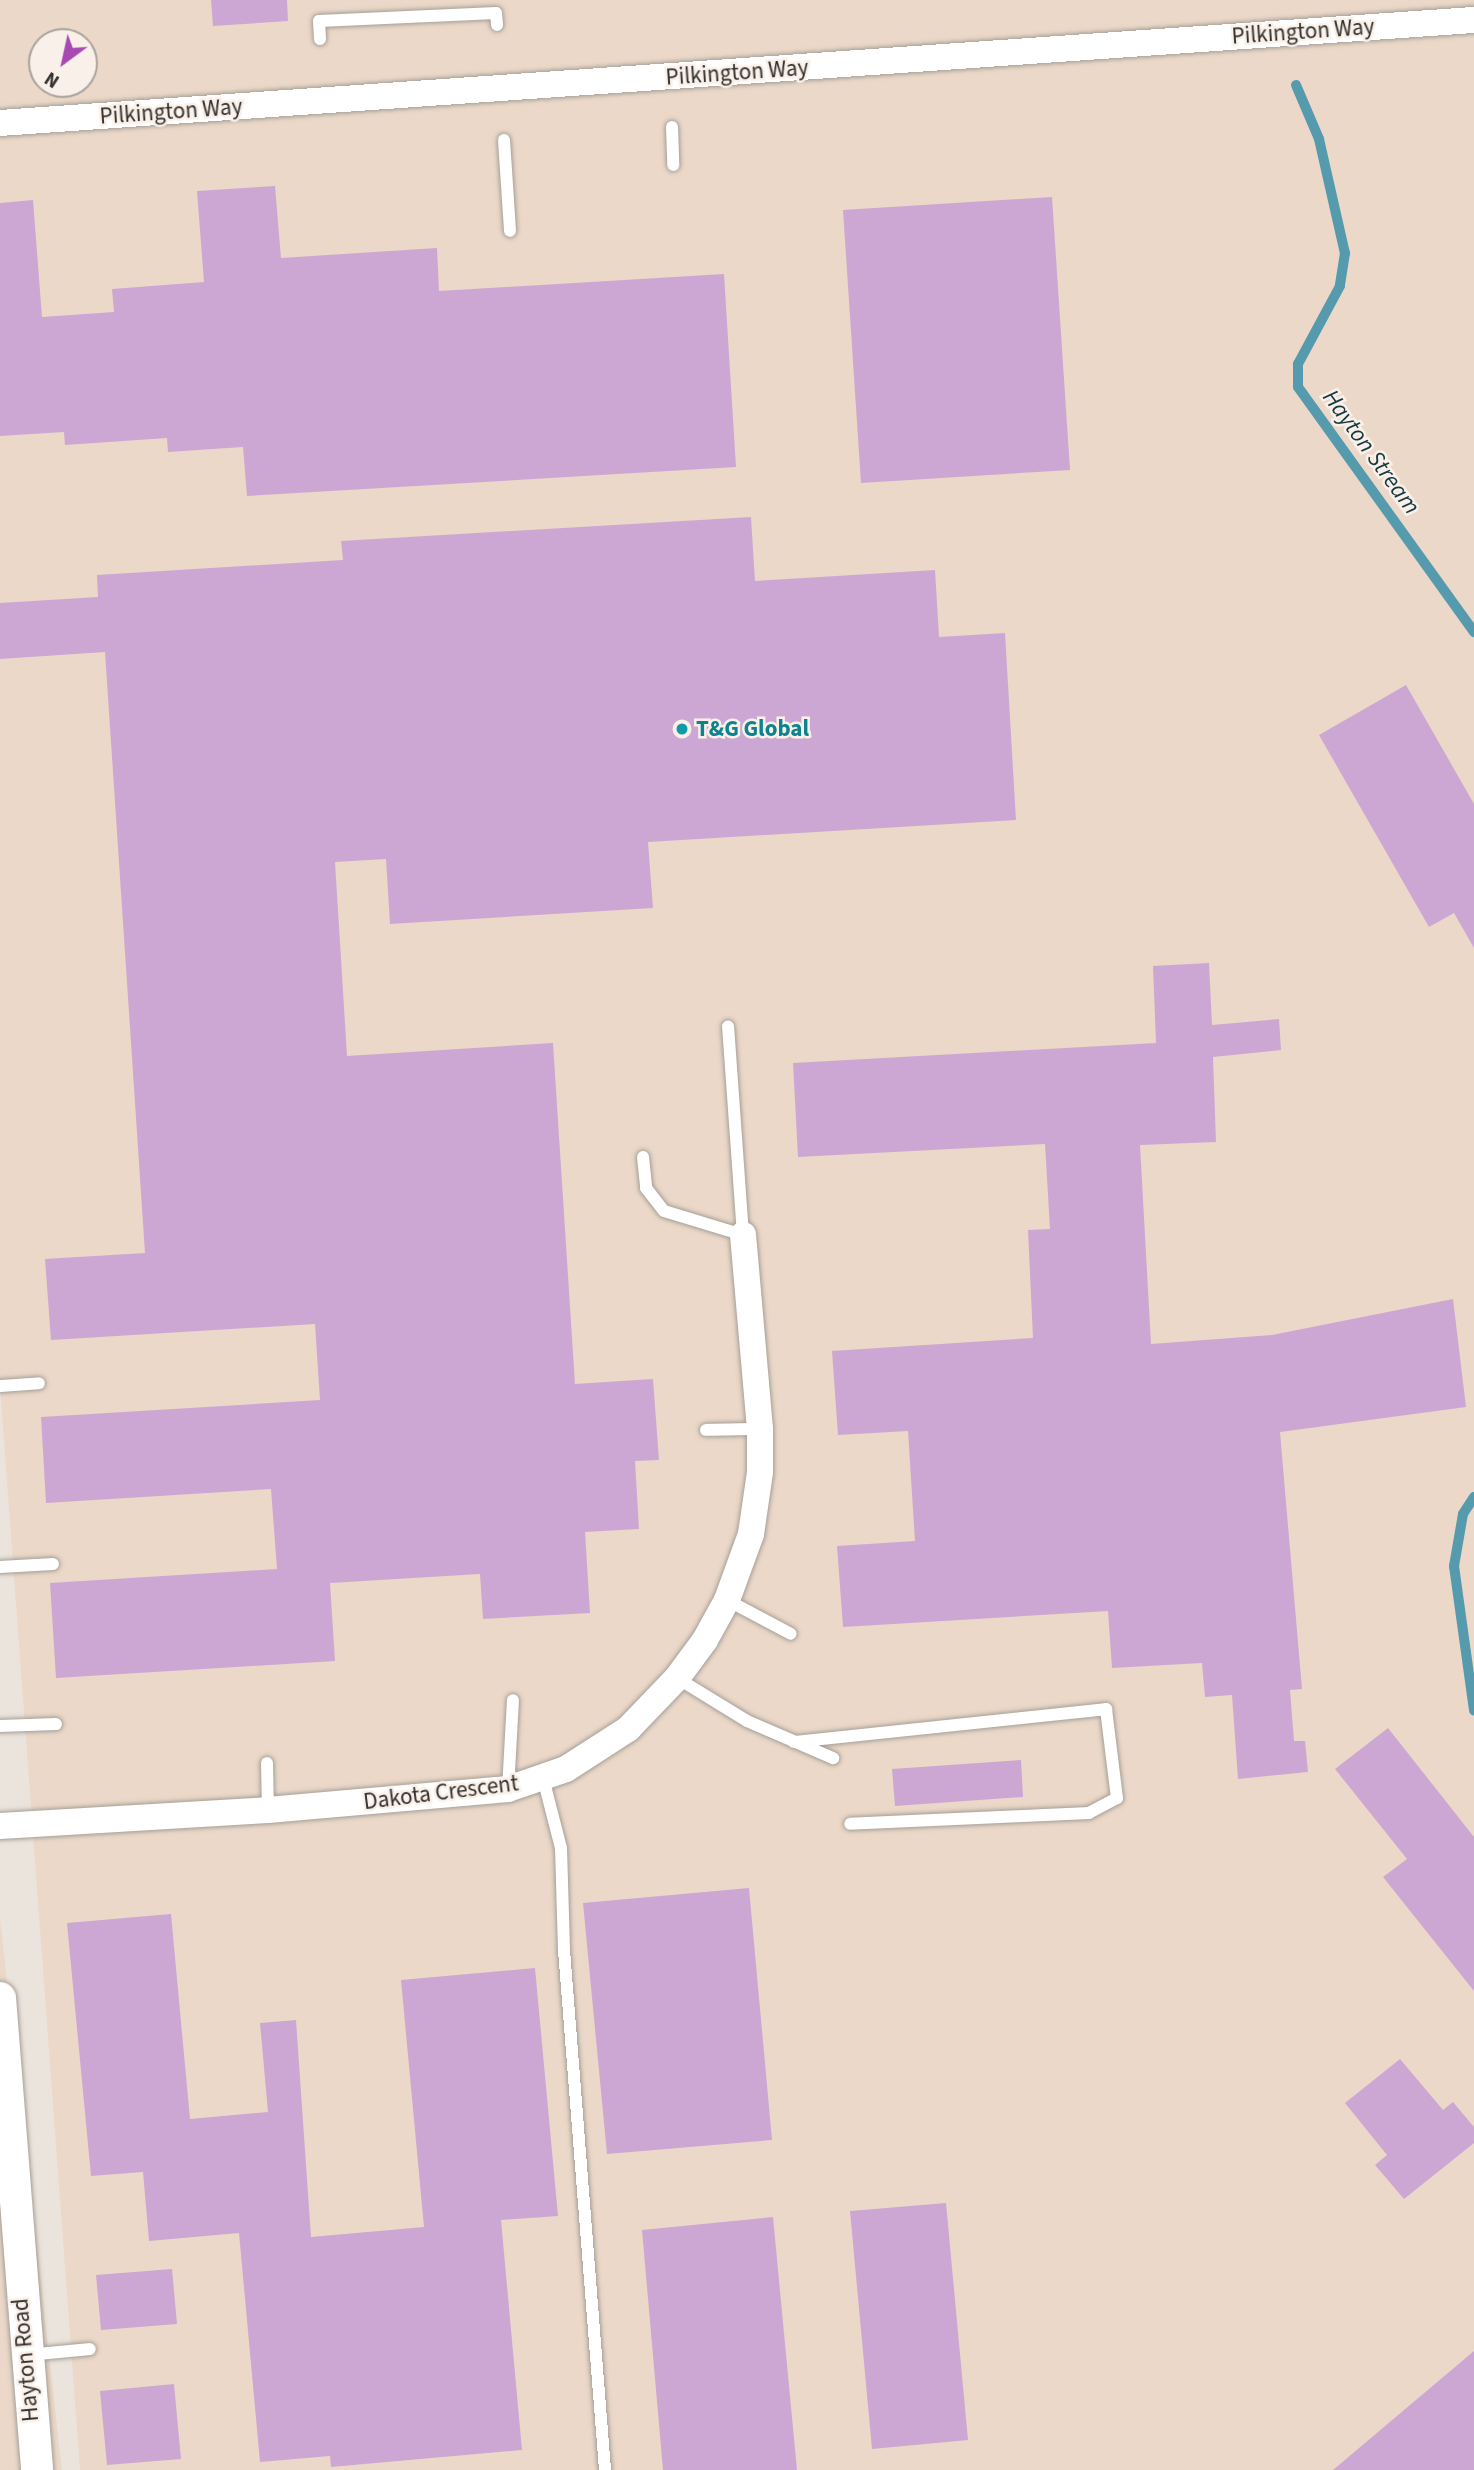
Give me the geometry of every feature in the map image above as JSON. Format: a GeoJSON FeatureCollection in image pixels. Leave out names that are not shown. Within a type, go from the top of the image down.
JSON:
{"type":"FeatureCollection","features":[{"type":"Feature","properties":{"kind":"street","name":"Pilkington Way"},"geometry":{"type":"LineString","coordinates":[[0,123],[1474,20]]}},
{"type":"Feature","properties":{"kind":"street","name":"Dakota Crescent"},"geometry":{"type":"LineString","coordinates":[[0,1826],[268,1810],[508,1789],[542,1778],[601,1750],[654,1705],[677,1678],[727,1600],[751,1534],[760,1472],[760,1429],[743,1236]]}},
{"type":"Feature","properties":{"kind":"street","name":"Hayton Road"},"geometry":{"type":"LineString","coordinates":[[0,1998],[3,2073],[25,2355],[37,2470]]}},
{"type":"Feature","properties":{"kind":"lane"},"geometry":{"type":"LineString","coordinates":[[320,39],[319,21],[496,13],[497,25]]}},
{"type":"Feature","properties":{"kind":"lane"},"geometry":{"type":"LineString","coordinates":[[672,127],[673,165]]}},
{"type":"Feature","properties":{"kind":"lane"},"geometry":{"type":"LineString","coordinates":[[505,140],[510,231]]}},
{"type":"Feature","properties":{"kind":"lane"},"geometry":{"type":"LineString","coordinates":[[643,1157],[646,1188],[664,1211],[743,1236],[728,1027]]}},
{"type":"Feature","properties":{"kind":"lane"},"geometry":{"type":"LineString","coordinates":[[0,1386],[39,1383]]}},
{"type":"Feature","properties":{"kind":"lane"},"geometry":{"type":"LineString","coordinates":[[706,1430],[760,1429]]}},
{"type":"Feature","properties":{"kind":"lane"},"geometry":{"type":"LineString","coordinates":[[0,1567],[53,1564]]}},
{"type":"Feature","properties":{"kind":"lane"},"geometry":{"type":"LineString","coordinates":[[727,1600],[791,1634]]}},
{"type":"Feature","properties":{"kind":"lane"},"geometry":{"type":"LineString","coordinates":[[677,1678],[747,1721],[833,1758]]}},
{"type":"Feature","properties":{"kind":"lane"},"geometry":{"type":"LineString","coordinates":[[508,1789],[513,1700]]}},
{"type":"Feature","properties":{"kind":"lane"},"geometry":{"type":"LineString","coordinates":[[793,1742],[1106,1709],[1117,1798],[1089,1813],[850,1824]]}},
{"type":"Feature","properties":{"kind":"lane"},"geometry":{"type":"LineString","coordinates":[[0,1726],[55,1724]]}},
{"type":"Feature","properties":{"kind":"lane"},"geometry":{"type":"LineString","coordinates":[[267,1763],[268,1810]]}},
{"type":"Feature","properties":{"kind":"lane"},"geometry":{"type":"LineString","coordinates":[[542,1778],[561,1848],[564,1950],[605,2470]]}},
{"type":"Feature","properties":{"kind":"lane"},"geometry":{"type":"LineString","coordinates":[[25,2355],[90,2349]]}},
{"type":"Feature","properties":{"kind":"shaded area"},"geometry":{"type":"Polygon","coordinates":[[[0,0],[1474,0],[1474,2470],[80,2470],[0,1387],[0,0]]]}},
{"type":"Feature","properties":{"kind":"shaded area"},"geometry":{"type":"Polygon","coordinates":[[[0,1919],[62,2470],[0,2470],[0,1919]]]}},
{"type":"Feature","properties":{"kind":"building"},"geometry":{"type":"Polygon","coordinates":[[[211,0],[287,0],[288,21],[213,26],[211,0]]]}},
{"type":"Feature","properties":{"kind":"building"},"geometry":{"type":"Polygon","coordinates":[[[275,186],[281,258],[437,248],[439,291],[724,274],[736,467],[247,496],[243,447],[168,452],[167,438],[65,445],[64,432],[0,436],[0,203],[33,200],[42,317],[114,312],[112,289],[204,282],[197,191],[275,186]]]}},
{"type":"Feature","properties":{"kind":"building"},"geometry":{"type":"Polygon","coordinates":[[[1052,197],[1070,470],[861,483],[843,210],[1052,197]]]}},
{"type":"Feature","properties":{"kind":"building"},"geometry":{"type":"Polygon","coordinates":[[[751,517],[755,581],[935,570],[939,637],[1005,633],[1016,820],[648,842],[653,908],[390,924],[386,859],[335,862],[347,1056],[553,1043],[575,1384],[653,1379],[659,1460],[635,1461],[639,1529],[585,1532],[590,1613],[483,1619],[480,1574],[330,1583],[335,1661],[56,1678],[50,1583],[277,1569],[271,1489],[46,1503],[41,1417],[320,1400],[315,1324],[51,1340],[45,1259],[145,1253],[105,652],[0,659],[0,603],[98,597],[97,575],[343,560],[341,541],[751,517]]]}},
{"type":"Feature","properties":{"kind":"building"},"geometry":{"type":"Polygon","coordinates":[[[1406,685],[1474,804],[1474,948],[1454,913],[1429,927],[1319,735],[1406,685]]]}},
{"type":"Feature","properties":{"kind":"building"},"geometry":{"type":"Polygon","coordinates":[[[1209,963],[1212,1025],[1279,1019],[1281,1050],[1213,1057],[1216,1142],[1140,1145],[1151,1344],[1272,1335],[1453,1299],[1466,1407],[1280,1432],[1302,1689],[1290,1690],[1294,1741],[1305,1741],[1308,1772],[1238,1779],[1232,1695],[1205,1697],[1202,1663],[1112,1668],[1108,1611],[843,1627],[837,1546],[915,1541],[908,1431],[838,1435],[832,1351],[1033,1338],[1028,1230],[1050,1229],[1045,1144],[798,1157],[793,1063],[1156,1043],[1153,966],[1209,963]]]}},
{"type":"Feature","properties":{"kind":"building"},"geometry":{"type":"Polygon","coordinates":[[[1388,1728],[1474,1837],[1474,1991],[1383,1877],[1407,1859],[1335,1769],[1388,1728]]]}},
{"type":"Feature","properties":{"kind":"building"},"geometry":{"type":"Polygon","coordinates":[[[1021,1760],[1023,1797],[895,1806],[892,1769],[1021,1760]]]}},
{"type":"Feature","properties":{"kind":"building"},"geometry":{"type":"Polygon","coordinates":[[[749,1888],[772,2140],[607,2154],[583,1903],[749,1888]]]}},
{"type":"Feature","properties":{"kind":"building"},"geometry":{"type":"Polygon","coordinates":[[[171,1914],[190,2119],[268,2112],[260,2023],[296,2020],[311,2237],[424,2227],[401,1980],[535,1968],[558,2216],[501,2220],[522,2450],[331,2467],[330,2456],[260,2462],[239,2233],[149,2241],[143,2172],[91,2176],[67,1923],[171,1914]]]}},
{"type":"Feature","properties":{"kind":"building"},"geometry":{"type":"Polygon","coordinates":[[[1400,2059],[1443,2110],[1453,2102],[1474,2127],[1474,2143],[1404,2199],[1375,2165],[1387,2155],[1345,2103],[1400,2059]]]}},
{"type":"Feature","properties":{"kind":"building"},"geometry":{"type":"Polygon","coordinates":[[[946,2203],[968,2440],[872,2449],[850,2211],[946,2203]]]}},
{"type":"Feature","properties":{"kind":"building"},"geometry":{"type":"Polygon","coordinates":[[[773,2217],[797,2470],[663,2470],[642,2230],[773,2217]]]}},
{"type":"Feature","properties":{"kind":"building"},"geometry":{"type":"Polygon","coordinates":[[[172,2269],[177,2324],[101,2330],[96,2275],[172,2269]]]}},
{"type":"Feature","properties":{"kind":"building"},"geometry":{"type":"Polygon","coordinates":[[[1474,2351],[1474,2470],[1333,2470],[1474,2351]]]}},
{"type":"Feature","properties":{"kind":"building"},"geometry":{"type":"Polygon","coordinates":[[[174,2384],[181,2459],[107,2465],[100,2391],[174,2384]]]}},
{"type":"Feature","properties":{"kind":"waterway","name":"Hayton Stream"},"geometry":{"type":"LineString","coordinates":[[1296,85],[1319,139],[1345,253],[1340,286],[1298,364],[1298,387],[1474,632]]}},
{"type":"Feature","properties":{"kind":"waterway","name":"Hayton Stream"},"geometry":{"type":"LineString","coordinates":[[1474,1497],[1463,1514],[1454,1566],[1474,1711]]}},
{"type":"Feature","properties":{"kind":"place","name":"T&G Global"},"geometry":{"type":"Point","coordinates":[682,729]}}]}
